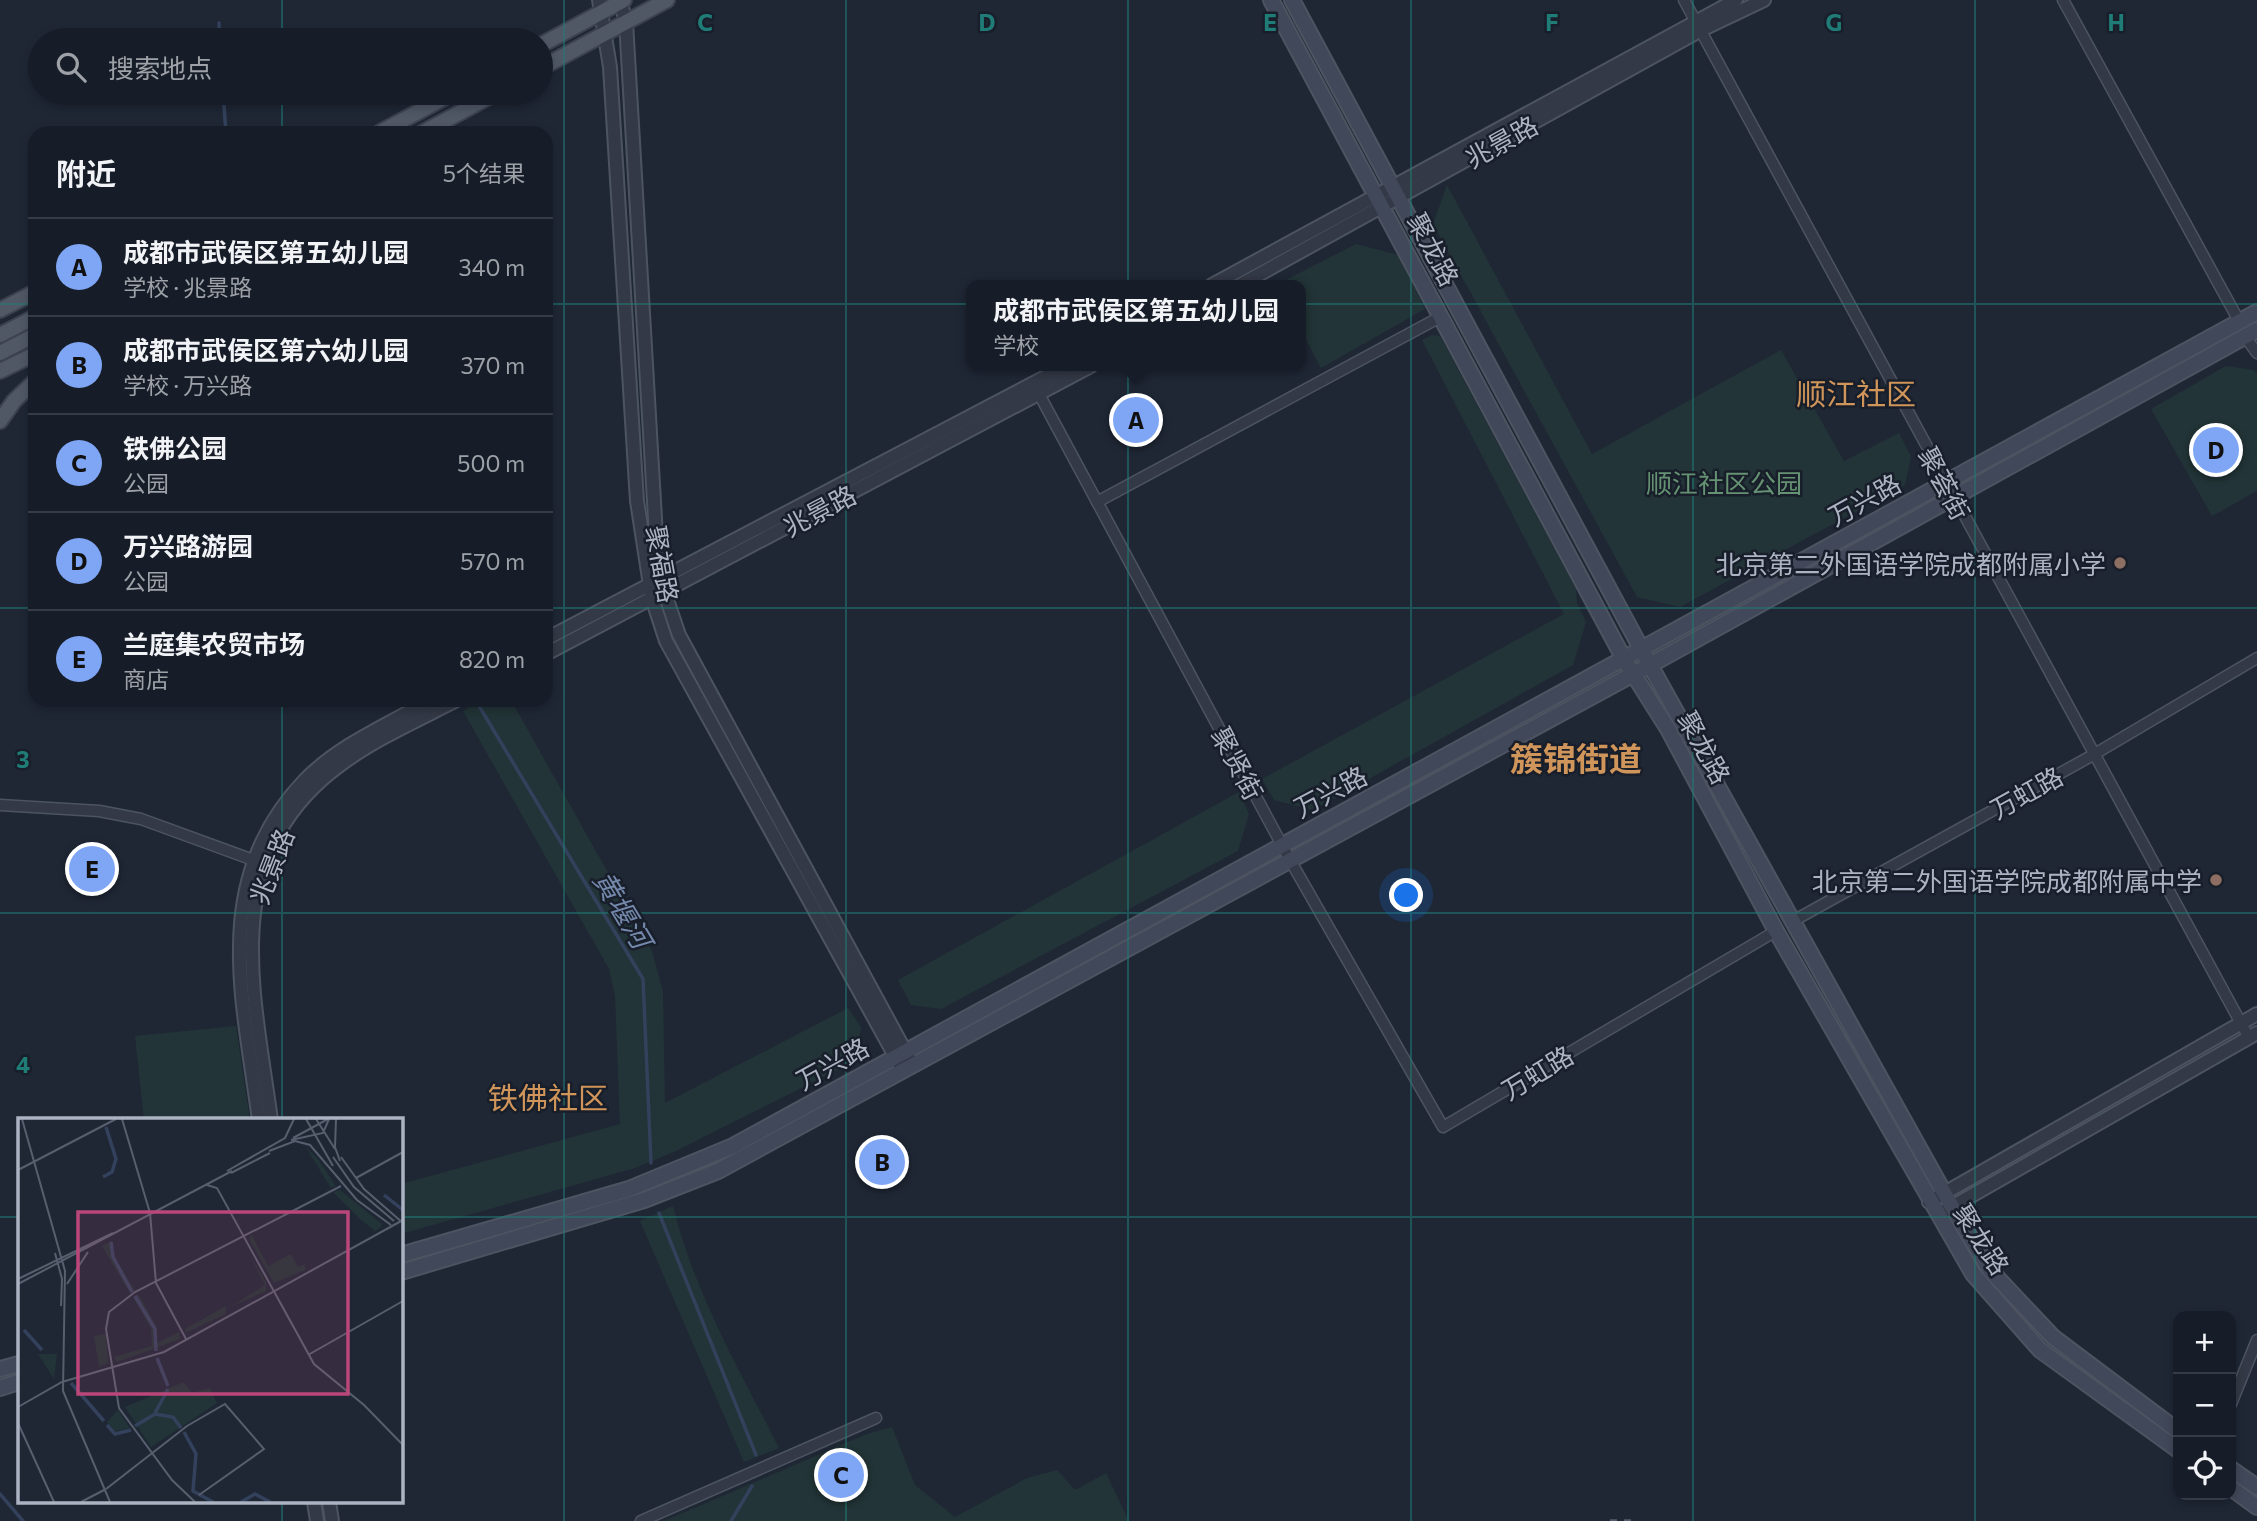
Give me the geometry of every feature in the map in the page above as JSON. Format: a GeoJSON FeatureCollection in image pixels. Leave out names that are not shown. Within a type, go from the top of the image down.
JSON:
{"type":"FeatureCollection","features":[{"type":"Feature","properties":{"kind":"main road"},"geometry":{"type":"LineString","coordinates":[[553,61],[667,0]]}},
{"type":"Feature","properties":{"kind":"main road","name":"聚龙路"},"geometry":{"type":"LineString","coordinates":[[1271,0],[1625,660],[1668,729],[1776,931],[1929,1202],[1973,1274],[2040,1350],[2173,1446]]}},
{"type":"Feature","properties":{"kind":"main road","name":"聚龙路"},"geometry":{"type":"LineString","coordinates":[[1292,0],[1650,665],[1944,1194],[1990,1270],[2053,1337],[2173,1427]]}},
{"type":"Feature","properties":{"kind":"main road"},"geometry":{"type":"LineString","coordinates":[[553,37],[601,5],[621,1]]}},
{"type":"Feature","properties":{"kind":"main road"},"geometry":{"type":"LineString","coordinates":[[392,126],[431,105]]}},
{"type":"Feature","properties":{"kind":"main road"},"geometry":{"type":"LineString","coordinates":[[435,126],[474,105]]}},
{"type":"Feature","properties":{"kind":"main road"},"geometry":{"type":"LineString","coordinates":[[0,310],[28,296]]}},
{"type":"Feature","properties":{"kind":"main road","name":"万兴路"},"geometry":{"type":"LineString","coordinates":[[402,1255],[629,1189],[733,1146],[1625,660],[2257,311]]}},
{"type":"Feature","properties":{"kind":"main road"},"geometry":{"type":"LineString","coordinates":[[0,335],[28,321]]}},
{"type":"Feature","properties":{"kind":"main road"},"geometry":{"type":"LineString","coordinates":[[402,1272],[679,1188],[718,1171],[1634,674],[2253,333]]}},
{"type":"Feature","properties":{"kind":"main road"},"geometry":{"type":"LineString","coordinates":[[0,353],[28,339]]}},
{"type":"Feature","properties":{"kind":"main road"},"geometry":{"type":"LineString","coordinates":[[0,371],[28,357]]}},
{"type":"Feature","properties":{"kind":"main road"},"geometry":{"type":"LineString","coordinates":[[0,421],[14,401],[28,388]]}},
{"type":"Feature","properties":{"kind":"main road"},"geometry":{"type":"LineString","coordinates":[[0,1369],[18,1364]]}},
{"type":"Feature","properties":{"kind":"main road"},"geometry":{"type":"LineString","coordinates":[[0,1388],[18,1382]]}},
{"type":"Feature","properties":{"kind":"main road"},"geometry":{"type":"LineString","coordinates":[[2236,1473],[2257,1488]]}},
{"type":"Feature","properties":{"kind":"main road"},"geometry":{"type":"LineString","coordinates":[[2236,1492],[2257,1507]]}},
{"type":"Feature","properties":{"kind":"street","name":"聚荟街"},"geometry":{"type":"LineString","coordinates":[[1684,0],[2240,1024],[2253,1036]]}},
{"type":"Feature","properties":{"kind":"street","name":"兆景路"},"geometry":{"type":"LineString","coordinates":[[1248,280],[1380,201],[1698,25],[1736,0]]}},
{"type":"Feature","properties":{"kind":"street","name":"兆景路"},"geometry":{"type":"LineString","coordinates":[[1698,25],[1764,0]]}},
{"type":"Feature","properties":{"kind":"street"},"geometry":{"type":"LineString","coordinates":[[2063,0],[2239,321]]}},
{"type":"Feature","properties":{"kind":"street","name":"聚福路"},"geometry":{"type":"LineString","coordinates":[[621,1],[626,22],[657,589],[908,1069]]}},
{"type":"Feature","properties":{"kind":"street"},"geometry":{"type":"LineString","coordinates":[[601,5],[606,32],[637,501],[657,589]]}},
{"type":"Feature","properties":{"kind":"street","name":"兆景路"},"geometry":{"type":"LineString","coordinates":[[1222,280],[1380,201]]}},
{"type":"Feature","properties":{"kind":"street"},"geometry":{"type":"LineString","coordinates":[[1097,502],[1442,316]]}},
{"type":"Feature","properties":{"kind":"street"},"geometry":{"type":"LineString","coordinates":[[2253,333],[2257,353]]}},
{"type":"Feature","properties":{"kind":"street","name":"兆景路"},"geometry":{"type":"LineString","coordinates":[[553,650],[657,589],[1057,371]]}},
{"type":"Feature","properties":{"kind":"street","name":"兆景路"},"geometry":{"type":"LineString","coordinates":[[553,636],[657,589],[1082,371]]}},
{"type":"Feature","properties":{"kind":"street","name":"聚贤街"},"geometry":{"type":"LineString","coordinates":[[1039,394],[1290,860],[1443,1127]]}},
{"type":"Feature","properties":{"kind":"street","name":"万虹路"},"geometry":{"type":"LineString","coordinates":[[1793,920],[2093,755],[2257,659]]}},
{"type":"Feature","properties":{"kind":"street","name":"兆景路"},"geometry":{"type":"LineString","coordinates":[[259,1118],[238,966],[238,927],[245,891],[256,861],[278,813],[306,779],[341,751],[419,707]]}},
{"type":"Feature","properties":{"kind":"street","name":"兆景路"},"geometry":{"type":"LineString","coordinates":[[271,1118],[250,977],[252,919],[256,894],[275,842],[315,786],[341,764],[444,707]]}},
{"type":"Feature","properties":{"kind":"street"},"geometry":{"type":"LineString","coordinates":[[0,804],[86,810],[141,819],[256,861]]}},
{"type":"Feature","properties":{"kind":"street","name":"万虹路"},"geometry":{"type":"LineString","coordinates":[[1443,1127],[1776,931]]}},
{"type":"Feature","properties":{"kind":"street"},"geometry":{"type":"LineString","coordinates":[[1929,1202],[2257,1014]]}},
{"type":"Feature","properties":{"kind":"street"},"geometry":{"type":"LineString","coordinates":[[1937,1215],[2253,1036]]}},
{"type":"Feature","properties":{"kind":"street"},"geometry":{"type":"LineString","coordinates":[[2236,1392],[2257,1340]]}},
{"type":"Feature","properties":{"kind":"street"},"geometry":{"type":"LineString","coordinates":[[641,1521],[876,1418]]}},
{"type":"Feature","properties":{"kind":"green space","name":"顺江社区公园"},"geometry":{"type":"Polygon","coordinates":[[[1447,185],[1592,454],[1781,350],[1844,461],[1899,433],[1911,457],[1905,485],[1680,607],[1637,597],[1433,224],[1447,185]]]}},
{"type":"Feature","properties":{"kind":"green space"},"geometry":{"type":"Polygon","coordinates":[[[1356,244],[1398,255],[1425,309],[1321,368],[1306,340],[1306,280],[1286,280],[1356,244]]]}},
{"type":"Feature","properties":{"kind":"green space"},"geometry":{"type":"Polygon","coordinates":[[[1432,335],[1440,336],[1576,589],[1577,603],[1586,622],[1573,665],[1313,810],[1274,800],[1262,779],[1564,614],[1422,340],[1432,335]]]}},
{"type":"Feature","properties":{"kind":"green space"},"geometry":{"type":"Polygon","coordinates":[[[2226,366],[2254,370],[2257,374],[2257,491],[2212,516],[2151,409],[2226,366]]]}},
{"type":"Feature","properties":{"kind":"green space"},"geometry":{"type":"Polygon","coordinates":[[[469,707],[515,707],[652,951],[663,992],[665,1103],[848,1008],[861,1027],[855,1061],[674,1152],[635,1168],[402,1234],[402,1184],[620,1124],[615,995],[609,969],[463,711],[469,707]]]}},
{"type":"Feature","properties":{"kind":"green space"},"geometry":{"type":"Polygon","coordinates":[[[1239,792],[1249,814],[1238,851],[941,1009],[911,1005],[898,980],[1239,792]]]}},
{"type":"Feature","properties":{"kind":"green space"},"geometry":{"type":"Polygon","coordinates":[[[236,1026],[250,1118],[144,1118],[135,1036],[236,1026]]]}},
{"type":"Feature","properties":{"kind":"green space"},"geometry":{"type":"Polygon","coordinates":[[[673,1206],[705,1300],[779,1448],[744,1462],[640,1221],[673,1206]]]}},
{"type":"Feature","properties":{"kind":"green space"},"geometry":{"type":"Polygon","coordinates":[[[892,1427],[915,1485],[955,1517],[1027,1478],[1057,1470],[1075,1490],[1106,1473],[1129,1521],[664,1521],[867,1434],[892,1427]]]}},
{"type":"Feature","properties":{"kind":"waterway","name":"黄堰河"},"geometry":{"type":"LineString","coordinates":[[219,23],[219,28]]}},
{"type":"Feature","properties":{"kind":"waterway","name":"黄堰河"},"geometry":{"type":"LineString","coordinates":[[224,105],[225,126]]}},
{"type":"Feature","properties":{"kind":"waterway","name":"黄堰河"},"geometry":{"type":"LineString","coordinates":[[480,707],[643,979],[651,1163]]}},
{"type":"Feature","properties":{"kind":"waterway","name":"黄堰河"},"geometry":{"type":"LineString","coordinates":[[659,1213],[756,1455]]}},
{"type":"Feature","properties":{"kind":"waterway","name":"黄堰河"},"geometry":{"type":"LineString","coordinates":[[731,1521],[752,1486]]}},
{"type":"Feature","properties":{"kind":"waterway"},"geometry":{"type":"LineString","coordinates":[[0,1494],[23,1521]]}},
{"type":"Feature","properties":{"kind":"railway"},"geometry":{"type":"LineString","coordinates":[[1610,1521],[1633,1521]]}},
{"type":"Feature","properties":{"kind":"place","name":"成都市武侯区第五幼儿园"},"geometry":{"type":"Point","coordinates":[1136,420]}},
{"type":"Feature","properties":{"kind":"place","name":"万兴路游园"},"geometry":{"type":"Point","coordinates":[2216,450]}},
{"type":"Feature","properties":{"kind":"place","name":"北京第二外国语学院成都附属小学"},"geometry":{"type":"Point","coordinates":[2120,563]}},
{"type":"Feature","properties":{"kind":"place","name":"兰庭集农贸市场"},"geometry":{"type":"Point","coordinates":[92,869]}},
{"type":"Feature","properties":{"kind":"place","name":"北京第二外国语学院成都附属中学"},"geometry":{"type":"Point","coordinates":[2216,880]}},
{"type":"Feature","properties":{"kind":"place","name":"成都市武侯区第六幼儿园"},"geometry":{"type":"Point","coordinates":[882,1162]}},
{"type":"Feature","properties":{"kind":"place","name":"铁佛公园"},"geometry":{"type":"Point","coordinates":[841,1475]}},
{"type":"Feature","properties":{"kind":"district","name":"顺江社区"},"geometry":{"type":"Point","coordinates":[1856,392]}},
{"type":"Feature","properties":{"kind":"district","name":"簇锦街道"},"geometry":{"type":"Point","coordinates":[1576,757]}},
{"type":"Feature","properties":{"kind":"district","name":"铁佛社区"},"geometry":{"type":"Point","coordinates":[548,1096]}}]}
